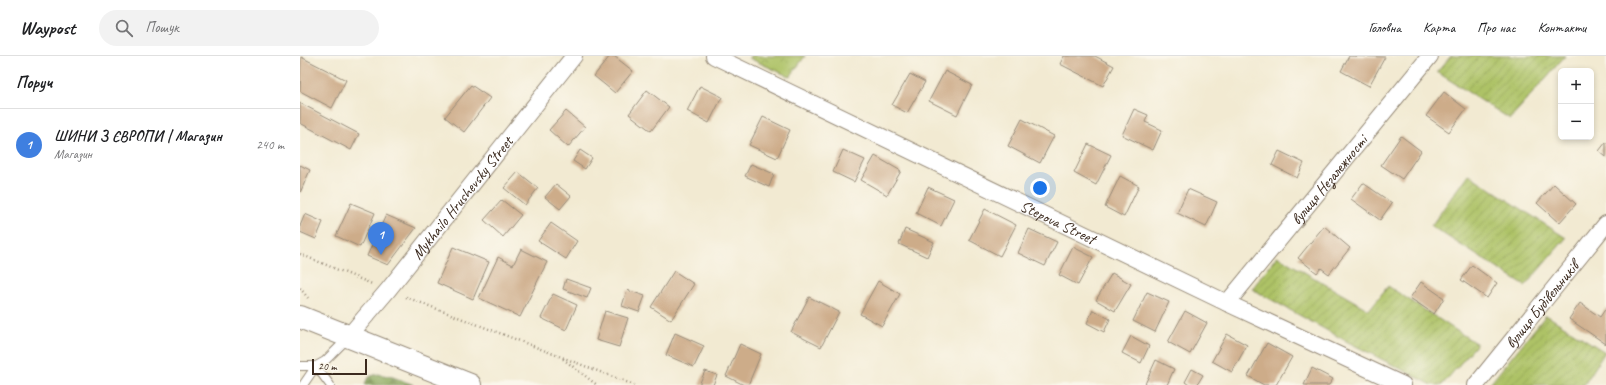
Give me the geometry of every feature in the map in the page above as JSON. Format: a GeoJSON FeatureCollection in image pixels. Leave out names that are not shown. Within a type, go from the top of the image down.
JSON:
{"type":"FeatureCollection","features":[{"type":"Feature","properties":{"kind":"highway"},"geometry":{"type":"LineString","coordinates":[[305,309],[348,338],[470,385]]}},
{"type":"Feature","properties":{"kind":"street","name":"Mykhailo Hrushevsky Street"},"geometry":{"type":"LineString","coordinates":[[348,338],[574,56]]}},
{"type":"Feature","properties":{"kind":"street","name":"Stepova Street"},"geometry":{"type":"LineString","coordinates":[[714,56],[1227,303],[1403,385]]}},
{"type":"Feature","properties":{"kind":"street","name":"вулиця Незалежності"},"geometry":{"type":"LineString","coordinates":[[1227,303],[1430,56]]}},
{"type":"Feature","properties":{"kind":"street","name":"вулиця Будівельників"},"geometry":{"type":"LineString","coordinates":[[1476,385],[1606,224]]}},
{"type":"Feature","properties":{"kind":"lane"},"geometry":{"type":"LineString","coordinates":[[303,385],[316,366],[332,355],[348,338]]}},
{"type":"Feature","properties":{"kind":"lane"},"geometry":{"type":"LineString","coordinates":[[300,366],[316,366]]}},
{"type":"Feature","properties":{"kind":"lane"},"geometry":{"type":"LineString","coordinates":[[316,366],[330,385]]}},
{"type":"Feature","properties":{"kind":"path"},"geometry":{"type":"LineString","coordinates":[[300,254],[374,284]]}},
{"type":"Feature","properties":{"kind":"path"},"geometry":{"type":"LineString","coordinates":[[300,288],[305,309]]}},
{"type":"Feature","properties":{"kind":"path"},"geometry":{"type":"LineString","coordinates":[[406,297],[634,385]]}},
{"type":"Feature","properties":{"kind":"path"},"geometry":{"type":"LineString","coordinates":[[561,357],[596,385]]}},
{"type":"Feature","properties":{"kind":"green space"},"geometry":{"type":"Polygon","coordinates":[[[750,56],[805,56],[790,77],[749,58],[750,56]]]}},
{"type":"Feature","properties":{"kind":"green space"},"geometry":{"type":"Polygon","coordinates":[[[1451,56],[1565,56],[1510,119],[1437,72],[1451,56]]]}},
{"type":"Feature","properties":{"kind":"green space"},"geometry":{"type":"Polygon","coordinates":[[[1468,174],[1566,238],[1525,286],[1431,226],[1468,174]]]}},
{"type":"Feature","properties":{"kind":"green space"},"geometry":{"type":"Polygon","coordinates":[[[1277,256],[1369,310],[1388,286],[1477,344],[1442,385],[1432,385],[1346,341],[1252,289],[1277,256]]]}},
{"type":"Feature","properties":{"kind":"green space"},"geometry":{"type":"Polygon","coordinates":[[[1546,315],[1605,352],[1584,385],[1489,385],[1546,315]]]}},
{"type":"Feature","properties":{"kind":"green space"},"geometry":{"type":"Polygon","coordinates":[[[378,374],[393,377],[414,385],[365,385],[367,379],[378,374]]]}},
{"type":"Feature","properties":{"kind":"building"},"geometry":{"type":"Polygon","coordinates":[[[610,56],[614,56],[633,71],[615,93],[594,76],[610,56]]]}},
{"type":"Feature","properties":{"kind":"building"},"geometry":{"type":"Polygon","coordinates":[[[1064,56],[1095,56],[1114,66],[1103,86],[1060,64],[1064,56]]]}},
{"type":"Feature","properties":{"kind":"building"},"geometry":{"type":"Polygon","coordinates":[[[1349,56],[1385,57],[1369,86],[1341,71],[1349,56]]]}},
{"type":"Feature","properties":{"kind":"building"},"geometry":{"type":"Polygon","coordinates":[[[301,57],[346,80],[332,108],[300,91],[301,57]]]}},
{"type":"Feature","properties":{"kind":"building"},"geometry":{"type":"Polygon","coordinates":[[[945,71],[972,85],[957,115],[929,101],[945,71]]]}},
{"type":"Feature","properties":{"kind":"building"},"geometry":{"type":"Polygon","coordinates":[[[910,74],[925,82],[907,113],[892,105],[910,74]]]}},
{"type":"Feature","properties":{"kind":"building"},"geometry":{"type":"Polygon","coordinates":[[[471,85],[490,98],[464,132],[445,117],[471,85]]]}},
{"type":"Feature","properties":{"kind":"building"},"geometry":{"type":"Polygon","coordinates":[[[700,86],[722,97],[709,123],[687,111],[700,86]]]}},
{"type":"Feature","properties":{"kind":"building"},"geometry":{"type":"Polygon","coordinates":[[[647,90],[669,107],[651,131],[629,114],[647,90]]]}},
{"type":"Feature","properties":{"kind":"building"},"geometry":{"type":"Polygon","coordinates":[[[1444,92],[1466,109],[1449,132],[1426,116],[1444,92]]]}},
{"type":"Feature","properties":{"kind":"building"},"geometry":{"type":"Polygon","coordinates":[[[300,103],[359,134],[351,150],[300,123],[300,103]]]}},
{"type":"Feature","properties":{"kind":"building"},"geometry":{"type":"Polygon","coordinates":[[[1134,109],[1148,115],[1145,122],[1162,130],[1153,150],[1122,135],[1134,109]]]}},
{"type":"Feature","properties":{"kind":"building"},"geometry":{"type":"Polygon","coordinates":[[[566,111],[585,127],[568,147],[549,130],[566,111]]]}},
{"type":"Feature","properties":{"kind":"building"},"geometry":{"type":"Polygon","coordinates":[[[763,117],[790,130],[777,158],[749,145],[763,117]]]}},
{"type":"Feature","properties":{"kind":"building"},"geometry":{"type":"Polygon","coordinates":[[[1022,119],[1054,136],[1040,163],[1008,146],[1022,119]]]}},
{"type":"Feature","properties":{"kind":"building"},"geometry":{"type":"Polygon","coordinates":[[[1401,136],[1421,151],[1402,179],[1381,165],[1401,136]]]}},
{"type":"Feature","properties":{"kind":"building"},"geometry":{"type":"Polygon","coordinates":[[[1606,142],[1606,157],[1599,151],[1606,142]]]}},
{"type":"Feature","properties":{"kind":"building"},"geometry":{"type":"Polygon","coordinates":[[[1088,144],[1111,155],[1096,185],[1074,173],[1088,144]]]}},
{"type":"Feature","properties":{"kind":"building"},"geometry":{"type":"Polygon","coordinates":[[[580,150],[592,158],[585,169],[573,161],[580,150]]]}},
{"type":"Feature","properties":{"kind":"building"},"geometry":{"type":"Polygon","coordinates":[[[843,150],[865,160],[854,182],[833,172],[843,150]]]}},
{"type":"Feature","properties":{"kind":"building"},"geometry":{"type":"Polygon","coordinates":[[[1279,151],[1304,163],[1297,178],[1272,165],[1279,151]]]}},
{"type":"Feature","properties":{"kind":"building"},"geometry":{"type":"Polygon","coordinates":[[[875,156],[901,171],[887,195],[861,180],[875,156]]]}},
{"type":"Feature","properties":{"kind":"building"},"geometry":{"type":"Polygon","coordinates":[[[751,164],[774,174],[769,187],[745,176],[751,164]]]}},
{"type":"Feature","properties":{"kind":"building"},"geometry":{"type":"Polygon","coordinates":[[[300,165],[310,170],[300,193],[300,165]]]}},
{"type":"Feature","properties":{"kind":"building"},"geometry":{"type":"Polygon","coordinates":[[[518,172],[538,188],[525,205],[504,188],[518,172]]]}},
{"type":"Feature","properties":{"kind":"building"},"geometry":{"type":"Polygon","coordinates":[[[1120,176],[1139,186],[1124,217],[1105,207],[1120,176]]]}},
{"type":"Feature","properties":{"kind":"building"},"geometry":{"type":"Polygon","coordinates":[[[1363,183],[1392,203],[1380,220],[1351,199],[1363,183]]]}},
{"type":"Feature","properties":{"kind":"building"},"geometry":{"type":"Polygon","coordinates":[[[556,184],[571,196],[560,209],[545,197],[556,184]]]}},
{"type":"Feature","properties":{"kind":"building"},"geometry":{"type":"Polygon","coordinates":[[[1554,184],[1576,204],[1559,223],[1537,203],[1554,184]]]}},
{"type":"Feature","properties":{"kind":"building"},"geometry":{"type":"Polygon","coordinates":[[[928,187],[954,199],[941,226],[916,213],[928,187]]]}},
{"type":"Feature","properties":{"kind":"building"},"geometry":{"type":"Polygon","coordinates":[[[1188,189],[1217,202],[1206,227],[1177,213],[1188,189]]]}},
{"type":"Feature","properties":{"kind":"building"},"geometry":{"type":"Polygon","coordinates":[[[502,200],[521,215],[503,237],[484,220],[502,200]]]}},
{"type":"Feature","properties":{"kind":"building"},"geometry":{"type":"Polygon","coordinates":[[[351,203],[375,213],[360,247],[336,236],[351,203]]]}},
{"type":"Feature","properties":{"kind":"building"},"geometry":{"type":"Polygon","coordinates":[[[985,209],[1016,225],[1000,256],[969,240],[985,209]]]}},
{"type":"Feature","properties":{"kind":"building"},"geometry":{"type":"Polygon","coordinates":[[[305,214],[323,222],[316,239],[300,232],[300,226],[305,214]]]}},
{"type":"Feature","properties":{"kind":"building"},"geometry":{"type":"Polygon","coordinates":[[[386,215],[416,228],[388,265],[367,256],[386,215]]]}},
{"type":"Feature","properties":{"kind":"building"},"geometry":{"type":"Polygon","coordinates":[[[551,223],[577,241],[566,259],[538,241],[551,223]]]}},
{"type":"Feature","properties":{"kind":"building"},"geometry":{"type":"Polygon","coordinates":[[[1324,226],[1350,248],[1329,274],[1321,268],[1317,273],[1298,258],[1324,226]]]}},
{"type":"Feature","properties":{"kind":"building"},"geometry":{"type":"Polygon","coordinates":[[[905,229],[934,242],[927,257],[899,244],[905,229]]]}},
{"type":"Feature","properties":{"kind":"building"},"geometry":{"type":"Polygon","coordinates":[[[1029,229],[1057,242],[1045,266],[1018,253],[1029,229]]]}},
{"type":"Feature","properties":{"kind":"building"},"geometry":{"type":"Polygon","coordinates":[[[453,247],[489,262],[473,299],[437,283],[453,247]]]}},
{"type":"Feature","properties":{"kind":"building"},"geometry":{"type":"Polygon","coordinates":[[[1073,247],[1093,257],[1078,285],[1059,275],[1073,247]]]}},
{"type":"Feature","properties":{"kind":"building"},"geometry":{"type":"Polygon","coordinates":[[[521,249],[547,262],[520,317],[479,298],[498,257],[513,265],[521,249]]]}},
{"type":"Feature","properties":{"kind":"building"},"geometry":{"type":"Polygon","coordinates":[[[1472,265],[1497,283],[1487,298],[1461,280],[1472,265]]]}},
{"type":"Feature","properties":{"kind":"building"},"geometry":{"type":"Polygon","coordinates":[[[674,271],[694,284],[671,320],[651,307],[674,271]]]}},
{"type":"Feature","properties":{"kind":"building"},"geometry":{"type":"Polygon","coordinates":[[[1112,273],[1131,284],[1115,311],[1096,300],[1112,273]]]}},
{"type":"Feature","properties":{"kind":"building"},"geometry":{"type":"Polygon","coordinates":[[[566,279],[591,288],[587,298],[563,289],[566,279]]]}},
{"type":"Feature","properties":{"kind":"building"},"geometry":{"type":"Polygon","coordinates":[[[878,281],[900,294],[882,326],[860,314],[878,281]]]}},
{"type":"Feature","properties":{"kind":"building"},"geometry":{"type":"Polygon","coordinates":[[[1421,282],[1444,298],[1434,314],[1410,298],[1421,282]]]}},
{"type":"Feature","properties":{"kind":"building"},"geometry":{"type":"Polygon","coordinates":[[[627,290],[645,296],[639,312],[622,306],[627,290]]]}},
{"type":"Feature","properties":{"kind":"building"},"geometry":{"type":"Polygon","coordinates":[[[1147,292],[1169,302],[1155,332],[1133,321],[1147,292]]]}},
{"type":"Feature","properties":{"kind":"building"},"geometry":{"type":"Polygon","coordinates":[[[553,294],[577,305],[566,330],[541,318],[553,294]]]}},
{"type":"Feature","properties":{"kind":"building"},"geometry":{"type":"Polygon","coordinates":[[[809,297],[839,312],[821,347],[791,332],[809,297]]]}},
{"type":"Feature","properties":{"kind":"building"},"geometry":{"type":"Polygon","coordinates":[[[1580,303],[1600,317],[1606,308],[1606,344],[1569,319],[1580,303]]]}},
{"type":"Feature","properties":{"kind":"building"},"geometry":{"type":"Polygon","coordinates":[[[1093,310],[1110,319],[1104,332],[1087,323],[1093,310]]]}},
{"type":"Feature","properties":{"kind":"building"},"geometry":{"type":"Polygon","coordinates":[[[605,311],[628,318],[619,347],[596,340],[605,311]]]}},
{"type":"Feature","properties":{"kind":"building"},"geometry":{"type":"Polygon","coordinates":[[[1185,311],[1207,323],[1190,354],[1168,342],[1185,311]]]}},
{"type":"Feature","properties":{"kind":"building"},"geometry":{"type":"Polygon","coordinates":[[[675,333],[704,346],[694,367],[666,355],[675,333]]]}},
{"type":"Feature","properties":{"kind":"building"},"geometry":{"type":"Polygon","coordinates":[[[1227,334],[1247,345],[1232,372],[1212,361],[1227,334]]]}},
{"type":"Feature","properties":{"kind":"building"},"geometry":{"type":"Polygon","coordinates":[[[1131,336],[1149,346],[1141,363],[1122,353],[1131,336]]]}},
{"type":"Feature","properties":{"kind":"building"},"geometry":{"type":"Polygon","coordinates":[[[1267,343],[1292,357],[1276,385],[1264,385],[1248,376],[1267,343]]]}},
{"type":"Feature","properties":{"kind":"building"},"geometry":{"type":"Polygon","coordinates":[[[740,344],[761,354],[748,385],[744,385],[726,376],[740,344]]]}},
{"type":"Feature","properties":{"kind":"building"},"geometry":{"type":"Polygon","coordinates":[[[1156,360],[1174,369],[1167,385],[1145,384],[1156,360]]]}},
{"type":"Feature","properties":{"kind":"building"},"geometry":{"type":"Polygon","coordinates":[[[1312,368],[1333,379],[1329,385],[1304,385],[1312,368]]]}},
{"type":"Feature","properties":{"kind":"building"},"geometry":{"type":"Polygon","coordinates":[[[1192,369],[1203,375],[1197,385],[1189,385],[1185,382],[1192,369]]]}},
{"type":"Feature","properties":{"kind":"building"},"geometry":{"type":"Polygon","coordinates":[[[705,371],[717,375],[713,385],[699,385],[705,371]]]}},
{"type":"Feature","properties":{"kind":"place","name":"ШИНИ З ЄВРОПИ | Магазин"},"geometry":{"type":"Point","coordinates":[381,255]}}]}
